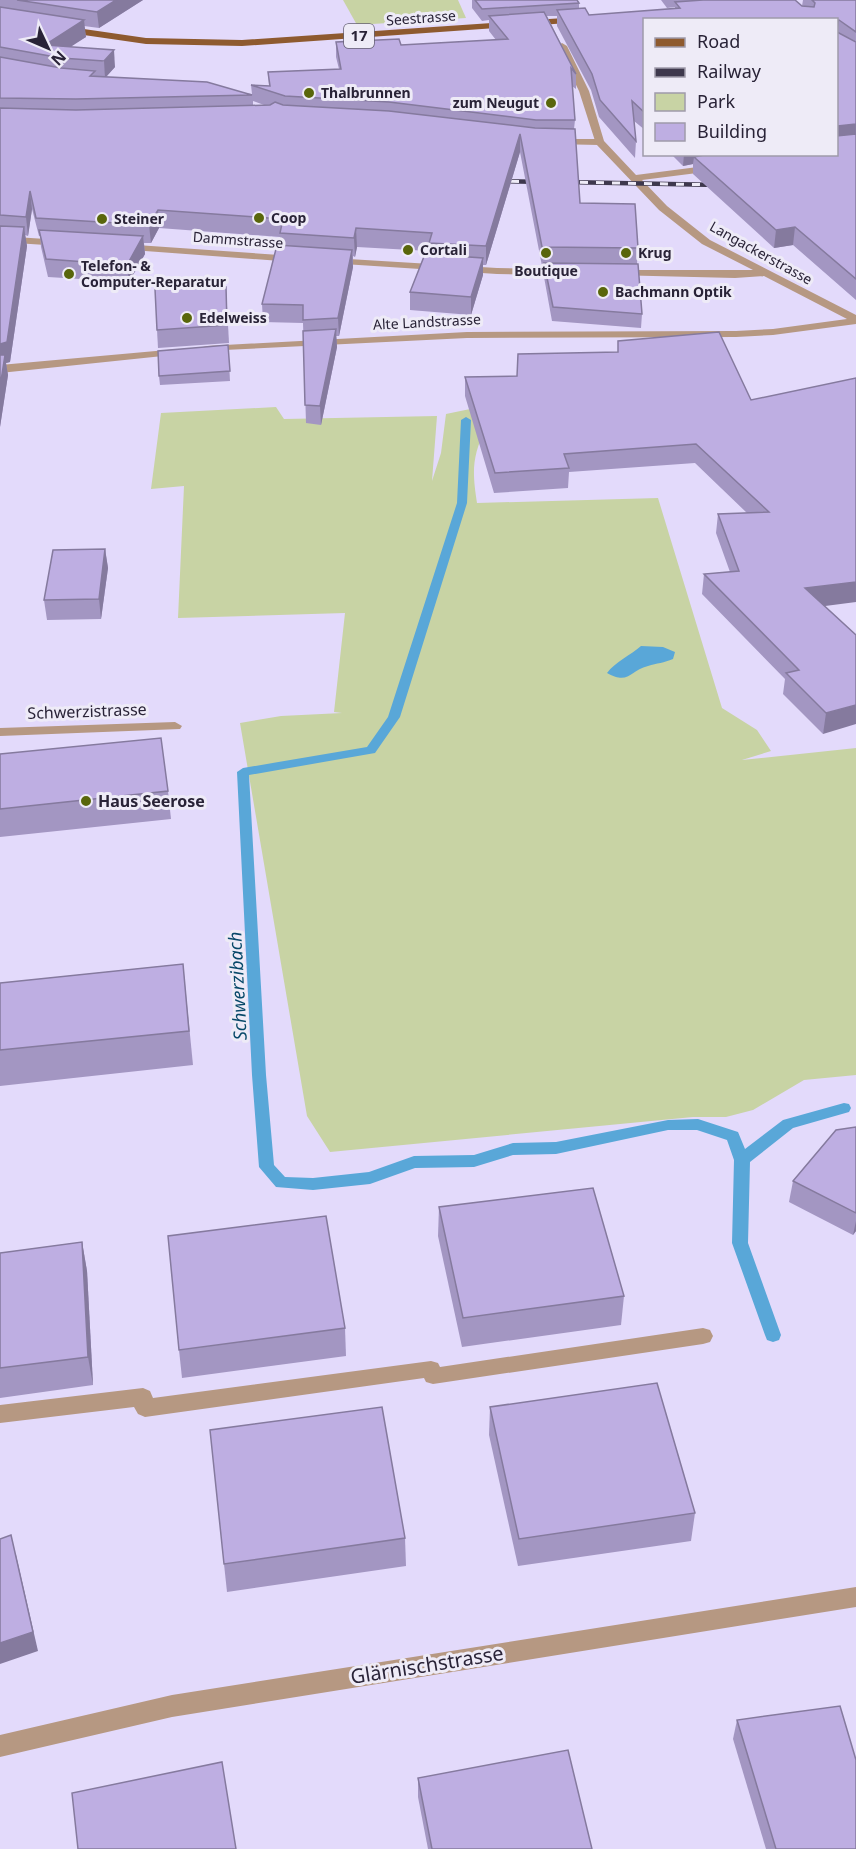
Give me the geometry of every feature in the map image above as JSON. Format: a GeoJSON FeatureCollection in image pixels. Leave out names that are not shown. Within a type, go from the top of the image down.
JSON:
{"type":"FeatureCollection","features":[{"type":"Feature","properties":{"kind":"main road","name":"Seestrasse"},"geometry":{"type":"LineString","coordinates":[[52,27],[146,41],[242,43],[594,19]]}},
{"type":"Feature","properties":{"kind":"street","name":"Langackerstrasse"},"geometry":{"type":"LineString","coordinates":[[548,22],[584,91],[599,142],[663,208],[706,242],[856,320]]}},
{"type":"Feature","properties":{"kind":"street"},"geometry":{"type":"LineString","coordinates":[[545,141],[599,142]]}},
{"type":"Feature","properties":{"kind":"street"},"geometry":{"type":"LineString","coordinates":[[634,178],[728,165]]}},
{"type":"Feature","properties":{"kind":"street"},"geometry":{"type":"LineString","coordinates":[[0,239],[71,244]]}},
{"type":"Feature","properties":{"kind":"street","name":"Dammstrasse"},"geometry":{"type":"LineString","coordinates":[[106,246],[497,271],[581,273]]}},
{"type":"Feature","properties":{"kind":"street"},"geometry":{"type":"LineString","coordinates":[[605,273],[735,276],[762,273]]}},
{"type":"Feature","properties":{"kind":"street","name":"Alte Landstrasse"},"geometry":{"type":"LineString","coordinates":[[0,369],[193,350],[467,335],[736,334],[773,332],[856,320]]}},
{"type":"Feature","properties":{"kind":"street","name":"Schwerzistrasse"},"geometry":{"type":"LineString","coordinates":[[0,732],[175,726]]}},
{"type":"Feature","properties":{"kind":"street"},"geometry":{"type":"LineString","coordinates":[[0,1414],[143,1397],[145,1408],[431,1369],[433,1376],[703,1336]]}},
{"type":"Feature","properties":{"kind":"street","name":"Glärnischstrasse"},"geometry":{"type":"LineString","coordinates":[[0,1746],[172,1706],[856,1597]]}},
{"type":"Feature","properties":{"kind":"green space"},"geometry":{"type":"Polygon","coordinates":[[[343,0],[458,0],[466,18],[357,25],[343,0]]]}},
{"type":"Feature","properties":{"kind":"green space"},"geometry":{"type":"Polygon","coordinates":[[[276,407],[284,419],[437,416],[432,481],[441,453],[446,414],[475,408],[486,427],[474,464],[477,503],[658,498],[722,708],[757,730],[771,751],[742,760],[856,748],[856,1075],[804,1080],[753,1110],[726,1117],[693,1117],[330,1152],[307,1116],[240,723],[281,716],[342,713],[334,712],[345,613],[178,618],[184,486],[151,489],[161,413],[276,407]]]}},
{"type":"Feature","properties":{"kind":"water"},"geometry":{"type":"Polygon","coordinates":[[[641,646],[663,647],[675,652],[673,659],[642,668],[625,677],[620,678],[607,673],[614,665],[641,646]]]}},
{"type":"Feature","properties":{"kind":"building"},"geometry":{"type":"Polygon","coordinates":[[[17,0],[116,0],[97,12],[17,0]]]}},
{"type":"Feature","properties":{"kind":"building"},"geometry":{"type":"Polygon","coordinates":[[[475,0],[577,0],[579,3],[482,9],[475,0]]]}},
{"type":"Feature","properties":{"kind":"building"},"geometry":{"type":"Polygon","coordinates":[[[795,0],[802,6],[814,7],[815,3],[812,0],[856,0],[856,32],[838,20],[838,18],[643,18],[643,111],[632,101],[636,141],[600,100],[592,74],[557,10],[585,8],[589,15],[680,8],[675,2],[795,0]]]}},
{"type":"Feature","properties":{"kind":"building"},"geometry":{"type":"Polygon","coordinates":[[[0,7],[84,20],[45,45],[114,50],[104,61],[61,58],[0,47],[0,7]]]}},
{"type":"Feature","properties":{"kind":"building"},"geometry":{"type":"Polygon","coordinates":[[[544,12],[576,74],[571,68],[575,120],[536,120],[389,102],[285,96],[251,85],[270,86],[268,72],[341,69],[336,42],[399,39],[401,45],[508,39],[489,16],[544,12]]]}},
{"type":"Feature","properties":{"kind":"building"},"geometry":{"type":"Polygon","coordinates":[[[838,33],[856,42],[856,124],[838,126],[838,33]]]}},
{"type":"Feature","properties":{"kind":"building"},"geometry":{"type":"Polygon","coordinates":[[[0,57],[61,68],[95,71],[90,76],[207,82],[252,95],[76,99],[0,98],[0,57]]]}},
{"type":"Feature","properties":{"kind":"building"},"geometry":{"type":"Polygon","coordinates":[[[275,102],[283,105],[389,111],[535,128],[575,129],[580,203],[635,204],[638,248],[542,247],[520,134],[486,246],[429,243],[432,233],[356,228],[354,238],[280,233],[283,219],[158,210],[149,225],[36,218],[30,191],[26,217],[0,215],[0,108],[76,110],[270,105],[275,102]]]}},
{"type":"Feature","properties":{"kind":"building"},"geometry":{"type":"Polygon","coordinates":[[[856,134],[856,279],[795,227],[776,230],[694,157],[838,156],[838,136],[856,134]]]}},
{"type":"Feature","properties":{"kind":"building"},"geometry":{"type":"Polygon","coordinates":[[[0,226],[24,227],[7,342],[0,344],[0,226]]]}},
{"type":"Feature","properties":{"kind":"building"},"geometry":{"type":"Polygon","coordinates":[[[39,230],[143,236],[127,265],[46,259],[39,230]]]}},
{"type":"Feature","properties":{"kind":"building"},"geometry":{"type":"Polygon","coordinates":[[[277,245],[352,250],[338,318],[303,320],[303,305],[262,304],[277,245]]]}},
{"type":"Feature","properties":{"kind":"building"},"geometry":{"type":"Polygon","coordinates":[[[425,254],[483,258],[471,297],[410,292],[425,254]]]}},
{"type":"Feature","properties":{"kind":"building"},"geometry":{"type":"Polygon","coordinates":[[[544,263],[638,264],[642,314],[553,307],[544,263]]]}},
{"type":"Feature","properties":{"kind":"building"},"geometry":{"type":"Polygon","coordinates":[[[226,287],[227,325],[157,330],[155,289],[226,287]]]}},
{"type":"Feature","properties":{"kind":"building"},"geometry":{"type":"Polygon","coordinates":[[[336,329],[320,406],[305,405],[303,331],[336,329]]]}},
{"type":"Feature","properties":{"kind":"building"},"geometry":{"type":"Polygon","coordinates":[[[719,332],[751,400],[856,378],[856,582],[805,588],[856,635],[856,705],[826,713],[786,673],[799,670],[704,574],[739,571],[718,514],[769,512],[696,444],[564,454],[569,468],[495,473],[465,377],[517,376],[518,354],[618,352],[618,341],[719,332]]]}},
{"type":"Feature","properties":{"kind":"building"},"geometry":{"type":"Polygon","coordinates":[[[228,345],[230,371],[159,376],[158,351],[228,345]]]}},
{"type":"Feature","properties":{"kind":"building"},"geometry":{"type":"Polygon","coordinates":[[[0,355],[5,355],[0,387],[0,355]]]}},
{"type":"Feature","properties":{"kind":"building"},"geometry":{"type":"Polygon","coordinates":[[[105,549],[99,599],[44,600],[53,550],[105,549]]]}},
{"type":"Feature","properties":{"kind":"building"},"geometry":{"type":"Polygon","coordinates":[[[161,738],[168,791],[0,809],[0,754],[161,738]]]}},
{"type":"Feature","properties":{"kind":"building"},"geometry":{"type":"Polygon","coordinates":[[[183,964],[189,1031],[0,1050],[0,983],[183,964]]]}},
{"type":"Feature","properties":{"kind":"building"},"geometry":{"type":"Polygon","coordinates":[[[856,1127],[856,1213],[793,1181],[836,1130],[856,1127]]]}},
{"type":"Feature","properties":{"kind":"building"},"geometry":{"type":"Polygon","coordinates":[[[593,1188],[624,1296],[463,1318],[439,1207],[593,1188]]]}},
{"type":"Feature","properties":{"kind":"building"},"geometry":{"type":"Polygon","coordinates":[[[326,1216],[345,1328],[179,1350],[168,1236],[326,1216]]]}},
{"type":"Feature","properties":{"kind":"building"},"geometry":{"type":"Polygon","coordinates":[[[82,1242],[88,1357],[0,1368],[0,1253],[82,1242]]]}},
{"type":"Feature","properties":{"kind":"building"},"geometry":{"type":"Polygon","coordinates":[[[657,1383],[695,1513],[519,1539],[490,1407],[657,1383]]]}},
{"type":"Feature","properties":{"kind":"building"},"geometry":{"type":"Polygon","coordinates":[[[382,1407],[405,1538],[224,1564],[210,1430],[382,1407]]]}},
{"type":"Feature","properties":{"kind":"building"},"geometry":{"type":"Polygon","coordinates":[[[11,1535],[33,1632],[0,1643],[0,1539],[11,1535]]]}},
{"type":"Feature","properties":{"kind":"building"},"geometry":{"type":"Polygon","coordinates":[[[840,1706],[856,1760],[856,1849],[776,1849],[737,1720],[840,1706]]]}},
{"type":"Feature","properties":{"kind":"building"},"geometry":{"type":"Polygon","coordinates":[[[568,1750],[592,1849],[432,1849],[418,1778],[568,1750]]]}},
{"type":"Feature","properties":{"kind":"building"},"geometry":{"type":"Polygon","coordinates":[[[222,1762],[236,1849],[78,1849],[72,1793],[222,1762]]]}},
{"type":"Feature","properties":{"kind":"waterway","name":"Schwerzibach"},"geometry":{"type":"LineString","coordinates":[[466,420],[462,503],[394,717],[371,750],[243,772],[259,1075],[267,1167],[281,1183],[313,1184],[370,1178],[414,1162],[474,1161],[513,1149],[556,1148],[668,1125],[698,1124],[733,1136],[742,1160]]}},
{"type":"Feature","properties":{"kind":"waterway"},"geometry":{"type":"LineString","coordinates":[[742,1160],[788,1124],[844,1108]]}},
{"type":"Feature","properties":{"kind":"waterway"},"geometry":{"type":"LineString","coordinates":[[742,1160],[740,1243],[773,1335]]}},
{"type":"Feature","properties":{"kind":"railway"},"geometry":{"type":"LineString","coordinates":[[495,181],[543,182]]}},
{"type":"Feature","properties":{"kind":"railway"},"geometry":{"type":"LineString","coordinates":[[564,182],[720,185]]}},
{"type":"Feature","properties":{"kind":"place","name":"Thalbrunnen"},"geometry":{"type":"Point","coordinates":[309,93]}},
{"type":"Feature","properties":{"kind":"place","name":"zum Neugut"},"geometry":{"type":"Point","coordinates":[551,103]}},
{"type":"Feature","properties":{"kind":"place","name":"Coop"},"geometry":{"type":"Point","coordinates":[259,218]}},
{"type":"Feature","properties":{"kind":"place","name":"Steiner"},"geometry":{"type":"Point","coordinates":[102,219]}},
{"type":"Feature","properties":{"kind":"place","name":"Cortali"},"geometry":{"type":"Point","coordinates":[408,250]}},
{"type":"Feature","properties":{"kind":"place","name":"Boutique"},"geometry":{"type":"Point","coordinates":[546,253]}},
{"type":"Feature","properties":{"kind":"place","name":"Krug"},"geometry":{"type":"Point","coordinates":[626,253]}},
{"type":"Feature","properties":{"kind":"place","name":"Telefon- & Computer-Reparatur"},"geometry":{"type":"Point","coordinates":[69,274]}},
{"type":"Feature","properties":{"kind":"place","name":"Bachmann Optik"},"geometry":{"type":"Point","coordinates":[603,292]}},
{"type":"Feature","properties":{"kind":"place","name":"Edelweiss"},"geometry":{"type":"Point","coordinates":[187,318]}},
{"type":"Feature","properties":{"kind":"place","name":"Haus Seerose"},"geometry":{"type":"Point","coordinates":[86,801]}}]}
